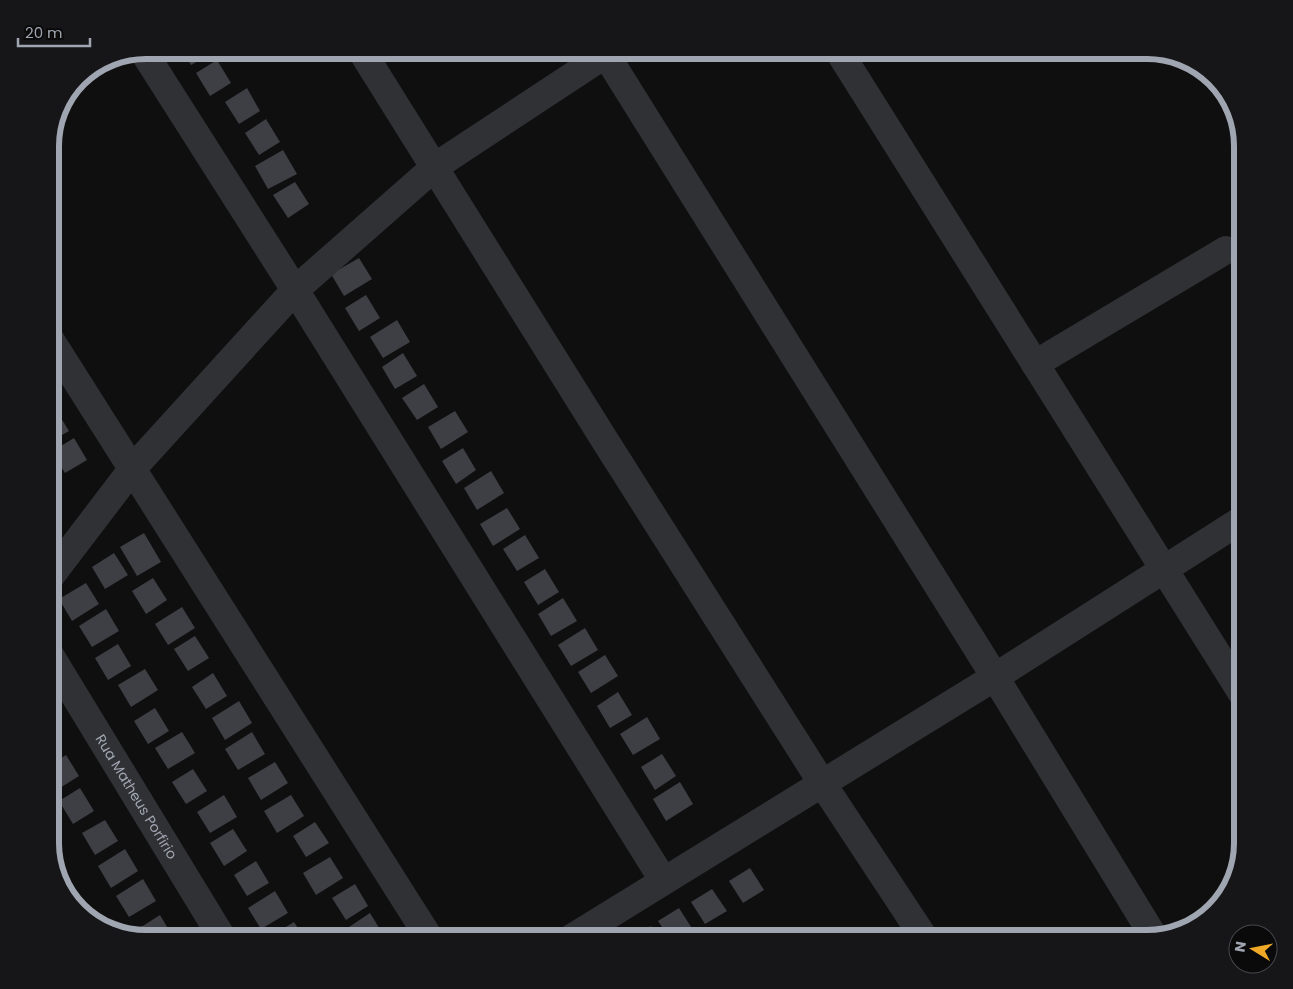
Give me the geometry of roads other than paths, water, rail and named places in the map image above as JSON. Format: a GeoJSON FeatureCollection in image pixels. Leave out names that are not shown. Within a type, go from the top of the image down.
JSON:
{"type":"FeatureCollection","features":[{"type":"Feature","properties":{"kind":"street"},"geometry":{"type":"LineString","coordinates":[[148,59],[295,290],[663,880]]}},
{"type":"Feature","properties":{"kind":"street"},"geometry":{"type":"LineString","coordinates":[[367,59],[436,166],[610,447],[822,783],[919,930]]}},
{"type":"Feature","properties":{"kind":"street"},"geometry":{"type":"LineString","coordinates":[[59,565],[133,468],[295,290],[436,166],[595,59]]}},
{"type":"Feature","properties":{"kind":"street"},"geometry":{"type":"LineString","coordinates":[[612,59],[1150,930]]}},
{"type":"Feature","properties":{"kind":"street"},"geometry":{"type":"LineString","coordinates":[[844,59],[1234,681]]}},
{"type":"Feature","properties":{"kind":"street"},"geometry":{"type":"LineString","coordinates":[[1035,364],[1226,250]]}},
{"type":"Feature","properties":{"kind":"street"},"geometry":{"type":"LineString","coordinates":[[59,353],[424,930]]}},
{"type":"Feature","properties":{"kind":"street"},"geometry":{"type":"LineString","coordinates":[[584,930],[995,677],[1234,525]]}},
{"type":"Feature","properties":{"kind":"street","name":"Rua Matheus Porfirio"},"geometry":{"type":"LineString","coordinates":[[59,670],[218,930]]}}]}
